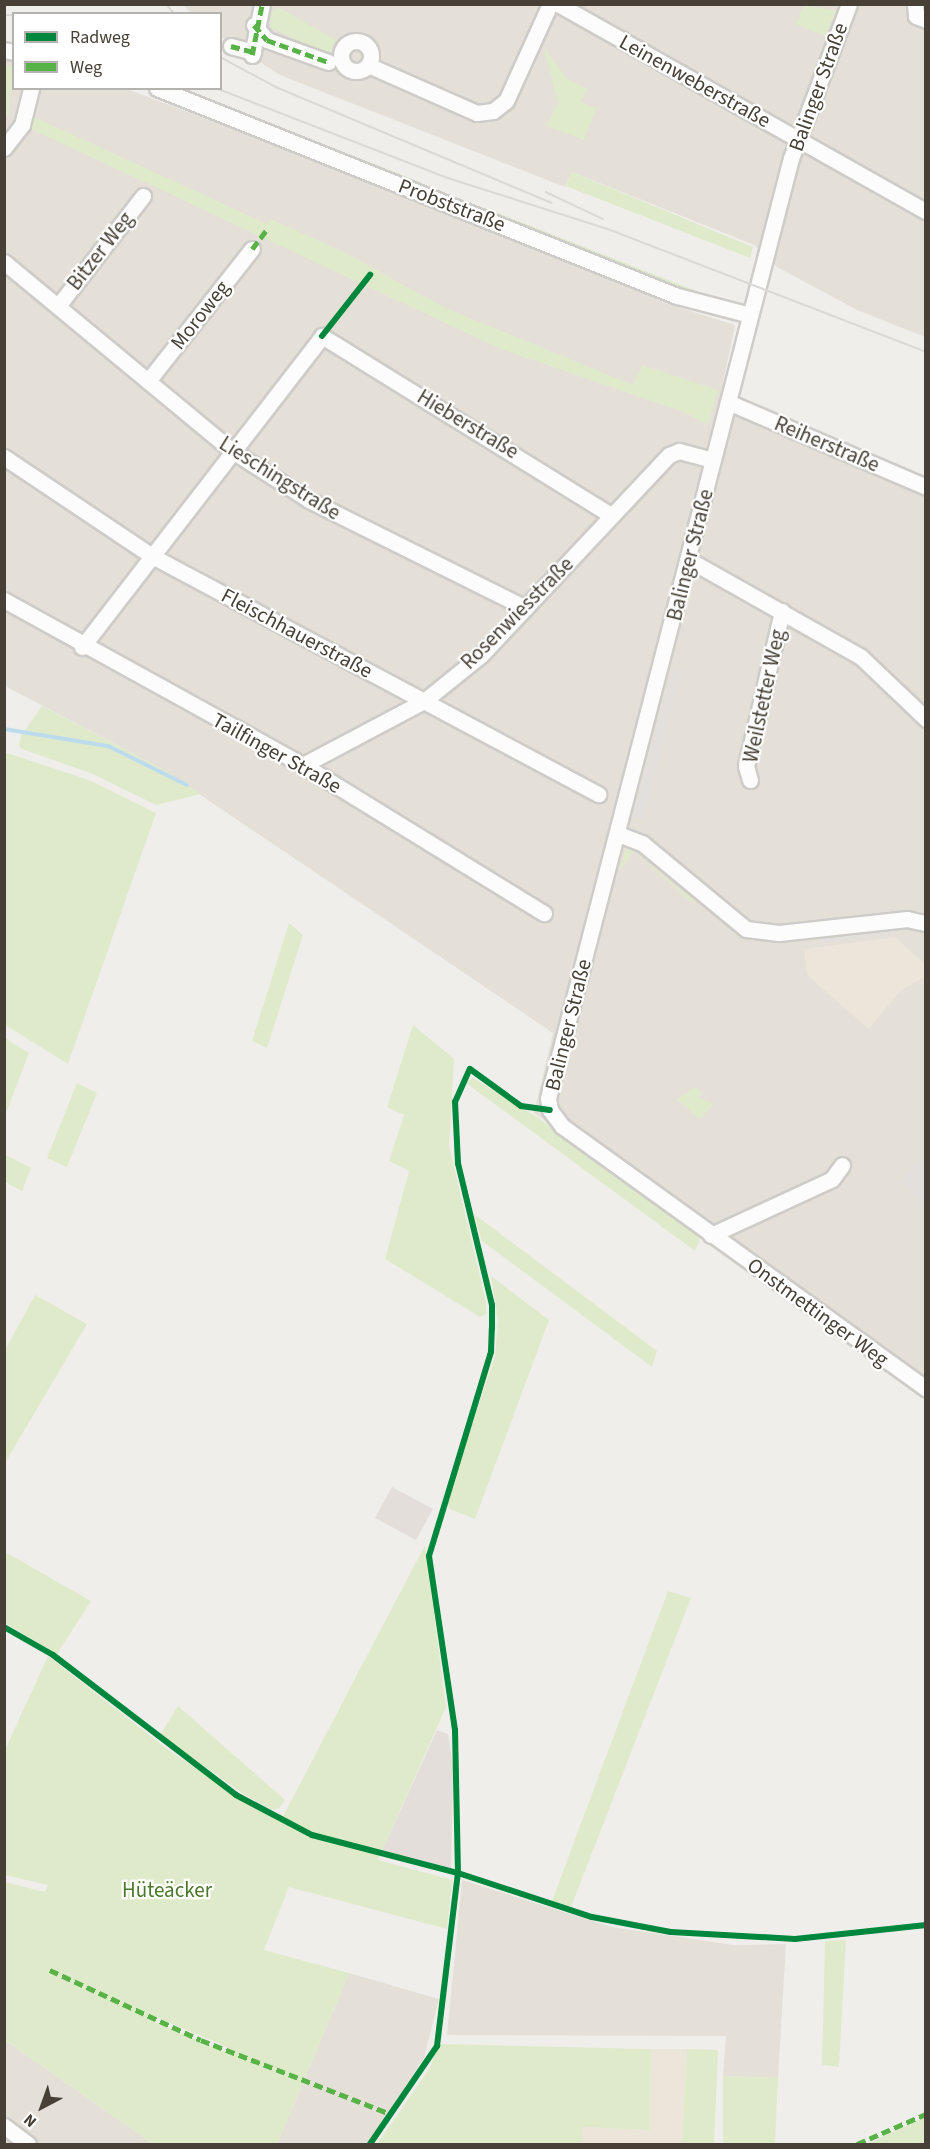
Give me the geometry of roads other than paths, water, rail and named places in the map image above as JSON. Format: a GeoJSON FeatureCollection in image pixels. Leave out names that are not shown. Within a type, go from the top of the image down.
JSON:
{"type":"FeatureCollection","features":[{"type":"Feature","properties":{"kind":"street"},"geometry":{"type":"LineString","coordinates":[[256,47],[254,25],[262,4]]}},
{"type":"Feature","properties":{"kind":"street"},"geometry":{"type":"LineString","coordinates":[[368,65],[477,113],[493,111],[506,101],[550,4]]}},
{"type":"Feature","properties":{"kind":"street","name":"Leinenweberstraße"},"geometry":{"type":"LineString","coordinates":[[558,4],[926,211]]}},
{"type":"Feature","properties":{"kind":"street","name":"Balinger Straße"},"geometry":{"type":"LineString","coordinates":[[550,1110],[548,1098],[797,139],[849,4]]}},
{"type":"Feature","properties":{"kind":"street"},"geometry":{"type":"LineString","coordinates":[[915,4],[916,15],[926,20]]}},
{"type":"Feature","properties":{"kind":"street"},"geometry":{"type":"LineString","coordinates":[[231,46],[256,47],[328,62]]}},
{"type":"Feature","properties":{"kind":"street"},"geometry":{"type":"LineString","coordinates":[[4,148],[22,125],[31,90]]}},
{"type":"Feature","properties":{"kind":"street","name":"Probststraße"},"geometry":{"type":"LineString","coordinates":[[162,90],[677,297],[750,315]]}},
{"type":"Feature","properties":{"kind":"street","name":"Bitzer Weg"},"geometry":{"type":"LineString","coordinates":[[58,306],[143,196]]}},
{"type":"Feature","properties":{"kind":"street","name":"Moroweg"},"geometry":{"type":"LineString","coordinates":[[148,381],[252,249]]}},
{"type":"Feature","properties":{"kind":"street","name":"Lieschingstraße"},"geometry":{"type":"LineString","coordinates":[[4,262],[234,452],[320,506],[526,608]]}},
{"type":"Feature","properties":{"kind":"street","name":"Hieberstraße"},"geometry":{"type":"LineString","coordinates":[[234,452],[322,336],[611,515]]}},
{"type":"Feature","properties":{"kind":"street","name":"Reiherstraße"},"geometry":{"type":"LineString","coordinates":[[728,402],[926,487]]}},
{"type":"Feature","properties":{"kind":"street","name":"Rosenwiesstraße"},"geometry":{"type":"LineString","coordinates":[[303,765],[424,700],[480,655],[669,455],[679,451],[713,460]]}},
{"type":"Feature","properties":{"kind":"street"},"geometry":{"type":"LineString","coordinates":[[82,647],[234,452]]}},
{"type":"Feature","properties":{"kind":"street","name":"Fleischhauerstraße"},"geometry":{"type":"LineString","coordinates":[[4,457],[152,556],[598,794]]}},
{"type":"Feature","properties":{"kind":"street","name":"Weilstetter Weg"},"geometry":{"type":"LineString","coordinates":[[689,560],[861,657],[926,719]]}},
{"type":"Feature","properties":{"kind":"street","name":"Tailfinger Straße"},"geometry":{"type":"LineString","coordinates":[[4,600],[82,647],[303,765],[544,913]]}},
{"type":"Feature","properties":{"kind":"street","name":"Weilstetter Weg"},"geometry":{"type":"LineString","coordinates":[[750,780],[746,766],[782,611]]}},
{"type":"Feature","properties":{"kind":"street"},"geometry":{"type":"LineString","coordinates":[[618,834],[642,843],[746,928],[779,933],[907,919],[925,923]]}},
{"type":"Feature","properties":{"kind":"street","name":"Onstmettinger Weg"},"geometry":{"type":"LineString","coordinates":[[550,1110],[562,1126],[926,1389]]}},
{"type":"Feature","properties":{"kind":"street"},"geometry":{"type":"LineString","coordinates":[[711,1235],[831,1179],[842,1165]]}},
{"type":"Feature","properties":{"kind":"street"},"geometry":{"type":"LineString","coordinates":[[4,2126],[28,2145]]}},
{"type":"Feature","properties":{"kind":"waterway"},"geometry":{"type":"LineString","coordinates":[[4,729],[108,746],[187,785]]}},
{"type":"Feature","properties":{"kind":"tram line"},"geometry":{"type":"LineString","coordinates":[[166,4],[173,12]]}},
{"type":"Feature","properties":{"kind":"tram line"},"geometry":{"type":"LineString","coordinates":[[4,15],[12,15]]}},
{"type":"Feature","properties":{"kind":"tram line"},"geometry":{"type":"LineString","coordinates":[[222,58],[276,87],[552,203]]}},
{"type":"Feature","properties":{"kind":"tram line"},"geometry":{"type":"LineString","coordinates":[[221,90],[448,178],[608,229],[926,352]]}},
{"type":"Feature","properties":{"kind":"tram line"},"geometry":{"type":"LineString","coordinates":[[546,192],[603,219]]}},
{"type":"Feature","properties":{"kind":"park label","name":"Hüteäcker"},"geometry":{"type":"Point","coordinates":[167,1890]}}]}
